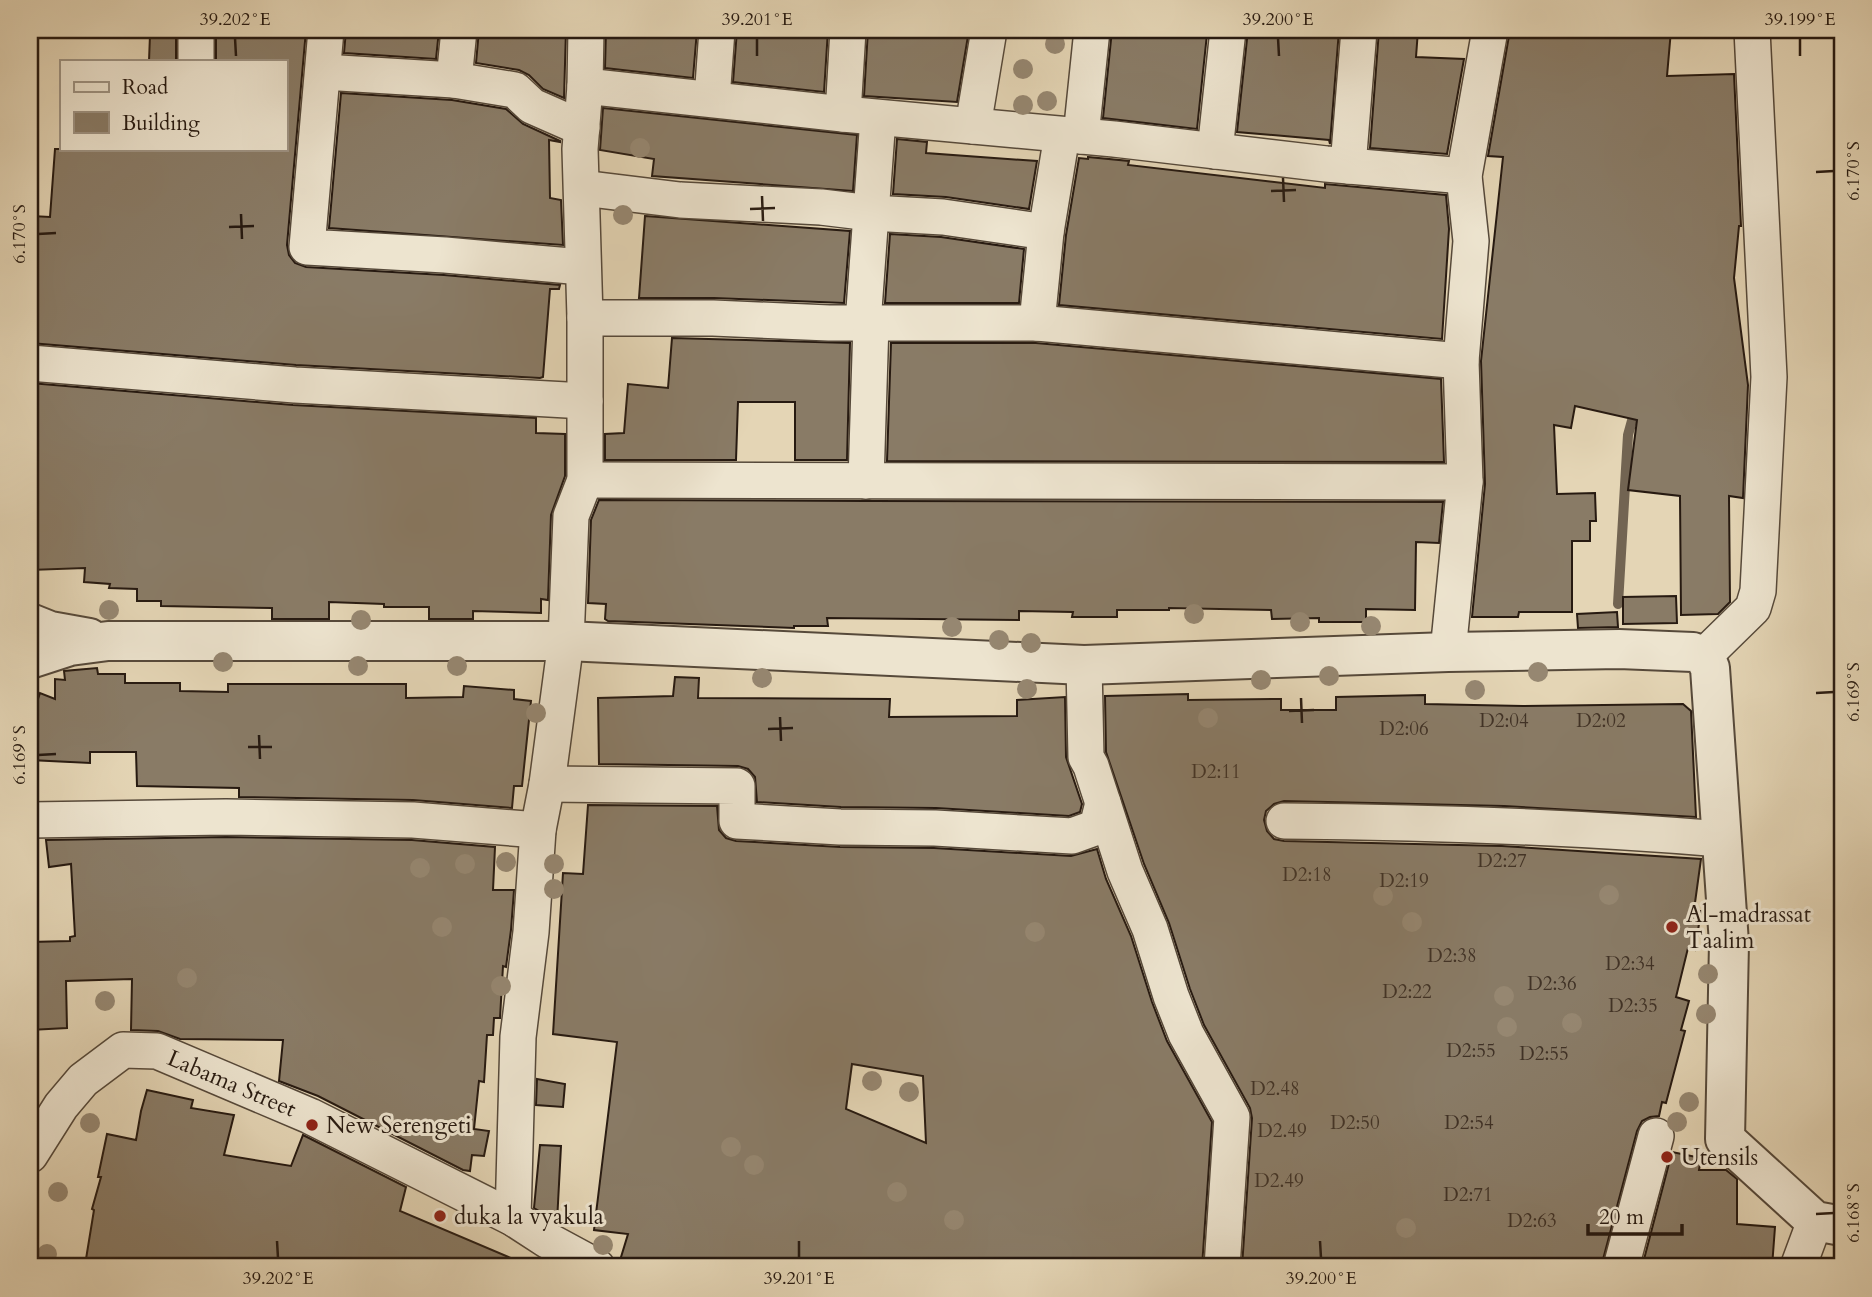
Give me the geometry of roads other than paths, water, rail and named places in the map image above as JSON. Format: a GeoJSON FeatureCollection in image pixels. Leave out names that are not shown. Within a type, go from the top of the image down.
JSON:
{"type":"FeatureCollection","features":[{"type":"Feature","properties":{"kind":"street"},"geometry":{"type":"LineString","coordinates":[[196,30],[196,60]]}},
{"type":"Feature","properties":{"kind":"street"},"geometry":{"type":"LineString","coordinates":[[326,30],[307,247],[582,267]]}},
{"type":"Feature","properties":{"kind":"street"},"geometry":{"type":"LineString","coordinates":[[454,80],[459,30]]}},
{"type":"Feature","properties":{"kind":"street"},"geometry":{"type":"LineString","coordinates":[[513,1218],[518,1037],[531,932],[538,830],[547,784],[566,641],[571,516],[585,480],[582,128],[586,30]]}},
{"type":"Feature","properties":{"kind":"street"},"geometry":{"type":"LineString","coordinates":[[712,99],[717,30]]}},
{"type":"Feature","properties":{"kind":"street"},"geometry":{"type":"LineString","coordinates":[[843,114],[848,30]]}},
{"type":"Feature","properties":{"kind":"street"},"geometry":{"type":"LineString","coordinates":[[974,126],[989,30]]}},
{"type":"Feature","properties":{"kind":"street"},"geometry":{"type":"LineString","coordinates":[[1037,323],[1046,232],[1072,135],[1092,30]]}},
{"type":"Feature","properties":{"kind":"street"},"geometry":{"type":"LineString","coordinates":[[1215,151],[1228,30]]}},
{"type":"Feature","properties":{"kind":"street"},"geometry":{"type":"LineString","coordinates":[[1348,166],[1359,30]]}},
{"type":"Feature","properties":{"kind":"street"},"geometry":{"type":"LineString","coordinates":[[1448,652],[1465,482],[1461,361],[1471,241],[1464,176],[1490,30]]}},
{"type":"Feature","properties":{"kind":"street"},"geometry":{"type":"LineString","coordinates":[[1704,656],[1753,608],[1758,591],[1769,377],[1752,30]]}},
{"type":"Feature","properties":{"kind":"street"},"geometry":{"type":"LineString","coordinates":[[323,72],[454,80],[515,90],[531,106],[582,128]]}},
{"type":"Feature","properties":{"kind":"street"},"geometry":{"type":"LineString","coordinates":[[584,86],[1464,176]]}},
{"type":"Feature","properties":{"kind":"street"},"geometry":{"type":"LineString","coordinates":[[866,481],[867,323],[878,118]]}},
{"type":"Feature","properties":{"kind":"street"},"geometry":{"type":"LineString","coordinates":[[582,188],[680,200],[821,207],[943,217],[1046,232]]}},
{"type":"Feature","properties":{"kind":"street"},"geometry":{"type":"LineString","coordinates":[[585,318],[1037,323],[1461,361]]}},
{"type":"Feature","properties":{"kind":"street"},"geometry":{"type":"LineString","coordinates":[[30,363],[295,385],[585,401]]}},
{"type":"Feature","properties":{"kind":"street"},"geometry":{"type":"LineString","coordinates":[[585,480],[1465,482]]}},
{"type":"Feature","properties":{"kind":"street"},"geometry":{"type":"LineString","coordinates":[[30,622],[50,631],[108,641]]}},
{"type":"Feature","properties":{"kind":"street"},"geometry":{"type":"LineString","coordinates":[[30,659],[70,646],[108,641],[566,641],[1084,665],[1448,652],[1619,649],[1693,652],[1704,656],[1710,668],[1728,943],[1726,1139],[1829,1223],[1798,1267]]}},
{"type":"Feature","properties":{"kind":"street"},"geometry":{"type":"LineString","coordinates":[[1084,665],[1086,757],[1186,1034],[1232,1117],[1222,1267]]}},
{"type":"Feature","properties":{"kind":"street"},"geometry":{"type":"LineString","coordinates":[[547,784],[737,786],[737,821],[1072,836],[1097,827],[1104,803]]}},
{"type":"Feature","properties":{"kind":"street"},"geometry":{"type":"LineString","coordinates":[[30,820],[226,817],[399,820],[538,830]]}},
{"type":"Feature","properties":{"kind":"street"},"geometry":{"type":"LineString","coordinates":[[1284,821],[1467,823],[1721,839]]}},
{"type":"Feature","properties":{"kind":"street","name":"Labama Street"},"geometry":{"type":"LineString","coordinates":[[30,1155],[61,1106],[83,1080],[123,1050],[157,1051],[310,1116],[513,1218],[597,1267]]}},
{"type":"Feature","properties":{"kind":"street"},"geometry":{"type":"LineString","coordinates":[[1621,1267],[1656,1136]]}},
{"type":"Feature","properties":{"kind":"waterway"},"geometry":{"type":"LineString","coordinates":[[1618,604],[1628,435],[1636,406]]}},
{"type":"Feature","properties":{"kind":"place","name":"Al-madrassat Taalim"},"geometry":{"type":"Point","coordinates":[1672,927]}},
{"type":"Feature","properties":{"kind":"place","name":"New Serengeti"},"geometry":{"type":"Point","coordinates":[312,1125]}},
{"type":"Feature","properties":{"kind":"place","name":"Utensils"},"geometry":{"type":"Point","coordinates":[1667,1157]}},
{"type":"Feature","properties":{"kind":"place","name":"duka la vyakula"},"geometry":{"type":"Point","coordinates":[440,1216]}}]}
